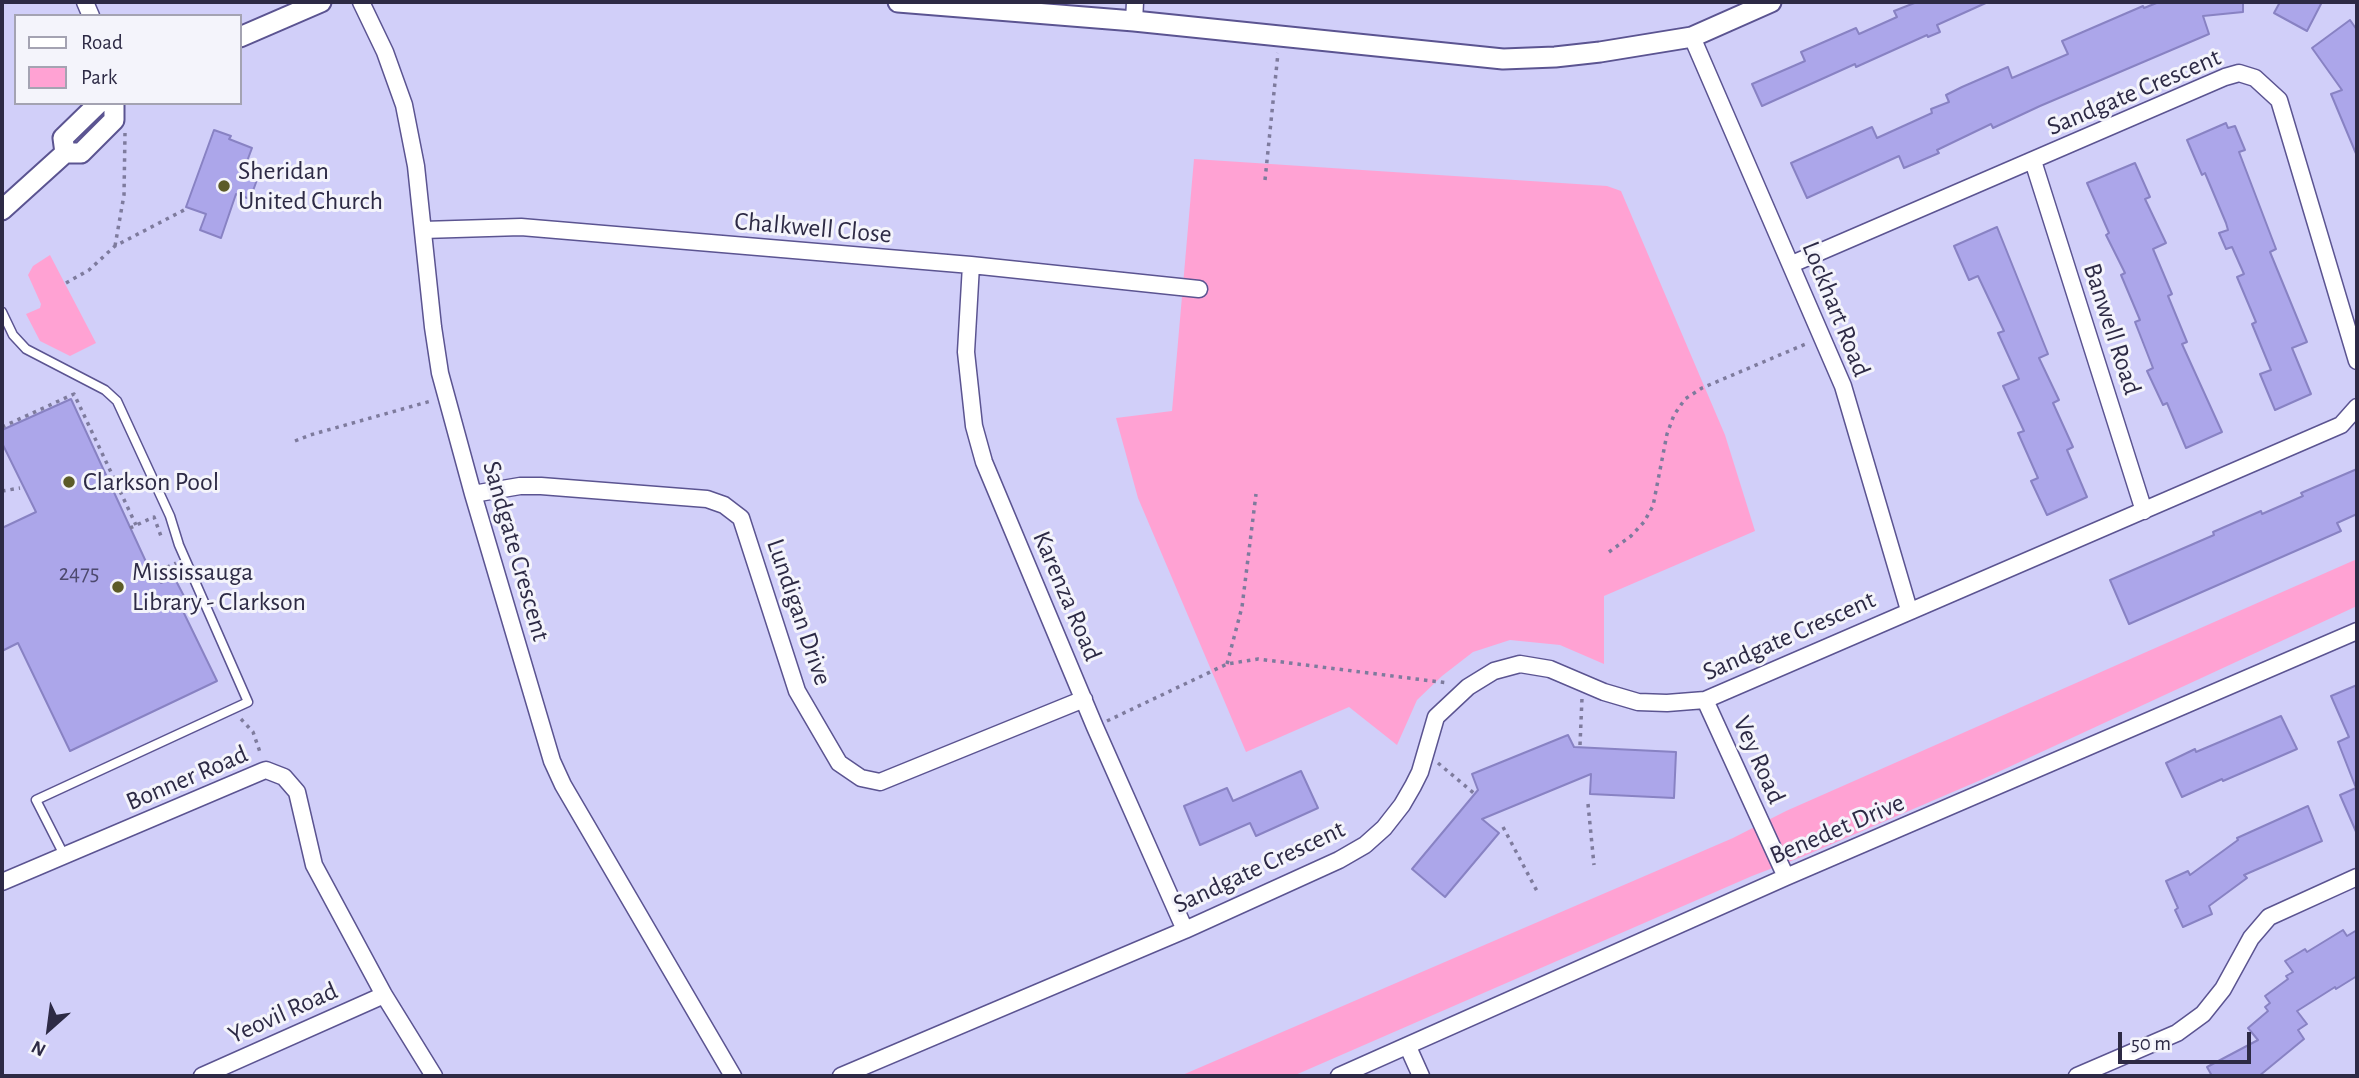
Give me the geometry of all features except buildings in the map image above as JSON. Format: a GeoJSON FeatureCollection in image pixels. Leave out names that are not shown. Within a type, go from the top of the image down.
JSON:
{"type":"FeatureCollection","features":[{"type":"Feature","properties":{"kind":"street"},"geometry":{"type":"LineString","coordinates":[[242,36],[321,2]]}},
{"type":"Feature","properties":{"kind":"street","name":"Sandgate Crescent"},"geometry":{"type":"LineString","coordinates":[[361,2],[385,52],[404,105],[416,166],[433,327],[447,396],[473,494],[552,761],[563,786],[733,1076]]}},
{"type":"Feature","properties":{"kind":"street"},"geometry":{"type":"LineString","coordinates":[[898,2],[1135,11],[1279,36],[1503,59],[1555,58],[1692,37],[1771,2]]}},
{"type":"Feature","properties":{"kind":"street","name":"Lockhart Road"},"geometry":{"type":"LineString","coordinates":[[1692,37],[1843,386],[1909,610]]}},
{"type":"Feature","properties":{"kind":"street","name":"Sandgate Crescent"},"geometry":{"type":"LineString","coordinates":[[1792,264],[2239,73],[2255,78],[2279,100],[2357,360]]}},
{"type":"Feature","properties":{"kind":"street"},"geometry":{"type":"LineString","coordinates":[[2,210],[65,153],[81,153],[109,107]]}},
{"type":"Feature","properties":{"kind":"street","name":"Banwell Road"},"geometry":{"type":"LineString","coordinates":[[2033,162],[2144,511]]}},
{"type":"Feature","properties":{"kind":"street","name":"Chalkwell Close"},"geometry":{"type":"LineString","coordinates":[[423,230],[521,227],[971,265],[1199,289]]}},
{"type":"Feature","properties":{"kind":"street","name":"Karenza Road"},"geometry":{"type":"LineString","coordinates":[[971,265],[966,352],[974,426],[984,462],[1095,727],[1185,930]]}},
{"type":"Feature","properties":{"kind":"street","name":"Sandgate Crescent"},"geometry":{"type":"LineString","coordinates":[[841,1076],[1185,930],[1339,860],[1365,845],[1384,828],[1402,805],[1420,772],[1436,717],[1468,687],[1494,671],[1520,664],[1550,669],[1604,692],[1638,702],[1705,700],[2341,425],[2357,407]]}},
{"type":"Feature","properties":{"kind":"street","name":"Lundigan Drive"},"geometry":{"type":"LineString","coordinates":[[473,494],[520,486],[541,486],[707,499],[724,505],[741,518],[797,691],[839,763],[861,778],[880,782],[1084,699]]}},
{"type":"Feature","properties":{"kind":"street","name":"Benedet Drive"},"geometry":{"type":"LineString","coordinates":[[1339,1076],[1786,877],[2357,631]]}},
{"type":"Feature","properties":{"kind":"street","name":"Vey Road"},"geometry":{"type":"LineString","coordinates":[[1705,700],[1786,877]]}},
{"type":"Feature","properties":{"kind":"street","name":"Bonner Road"},"geometry":{"type":"LineString","coordinates":[[2,882],[266,770],[284,776],[297,792],[314,865],[384,995],[434,1076]]}},
{"type":"Feature","properties":{"kind":"street"},"geometry":{"type":"LineString","coordinates":[[2077,1076],[2178,1033],[2203,1014],[2223,989],[2251,938],[2269,917],[2357,877]]}},
{"type":"Feature","properties":{"kind":"street","name":"Yeovil Road"},"geometry":{"type":"LineString","coordinates":[[202,1076],[384,995]]}},
{"type":"Feature","properties":{"kind":"street"},"geometry":{"type":"LineString","coordinates":[[1408,1047],[1421,1076]]}},
{"type":"Feature","properties":{"kind":"lane"},"geometry":{"type":"LineString","coordinates":[[2,312],[13,335],[26,349],[105,390],[117,401],[170,516],[185,559],[248,702],[36,800],[64,856]]}},
{"type":"Feature","properties":{"kind":"path"},"geometry":{"type":"LineString","coordinates":[[1265,180],[1279,36]]}},
{"type":"Feature","properties":{"kind":"path"},"geometry":{"type":"LineString","coordinates":[[109,107],[126,134],[124,195],[115,246]]}},
{"type":"Feature","properties":{"kind":"path"},"geometry":{"type":"LineString","coordinates":[[66,284],[89,270],[115,246],[186,209]]}},
{"type":"Feature","properties":{"kind":"path"},"geometry":{"type":"LineString","coordinates":[[1609,552],[1632,536],[1653,506],[1667,433],[1674,415],[1685,399],[1702,388],[1822,337]]}},
{"type":"Feature","properties":{"kind":"path"},"geometry":{"type":"LineString","coordinates":[[2,426],[74,394],[136,525]]}},
{"type":"Feature","properties":{"kind":"path"},"geometry":{"type":"LineString","coordinates":[[295,442],[310,435],[447,396]]}},
{"type":"Feature","properties":{"kind":"path"},"geometry":{"type":"LineString","coordinates":[[2,491],[20,488]]}},
{"type":"Feature","properties":{"kind":"path"},"geometry":{"type":"LineString","coordinates":[[1227,664],[1242,607],[1256,495]]}},
{"type":"Feature","properties":{"kind":"path"},"geometry":{"type":"LineString","coordinates":[[130,528],[154,517],[159,534]]}},
{"type":"Feature","properties":{"kind":"path"},"geometry":{"type":"LineString","coordinates":[[159,571],[185,559]]}},
{"type":"Feature","properties":{"kind":"path"},"geometry":{"type":"LineString","coordinates":[[1095,727],[1227,664],[1258,659],[1468,687]]}},
{"type":"Feature","properties":{"kind":"path"},"geometry":{"type":"LineString","coordinates":[[1580,745],[1583,683]]}},
{"type":"Feature","properties":{"kind":"path"},"geometry":{"type":"LineString","coordinates":[[233,709],[253,732],[266,770]]}},
{"type":"Feature","properties":{"kind":"path"},"geometry":{"type":"LineString","coordinates":[[1426,753],[1476,796]]}},
{"type":"Feature","properties":{"kind":"path"},"geometry":{"type":"LineString","coordinates":[[1588,804],[1594,864]]}},
{"type":"Feature","properties":{"kind":"path"},"geometry":{"type":"LineString","coordinates":[[1503,827],[1538,893]]}},
{"type":"Feature","properties":{"kind":"green space"},"geometry":{"type":"Polygon","coordinates":[[[1194,159],[1607,186],[1621,191],[1725,435],[1755,531],[1604,596],[1604,664],[1560,645],[1510,640],[1473,652],[1442,676],[1417,700],[1397,745],[1349,707],[1246,752],[1138,498],[1116,418],[1172,411],[1194,159]]]}},
{"type":"Feature","properties":{"kind":"green space"},"geometry":{"type":"Polygon","coordinates":[[[50,255],[96,343],[70,356],[40,341],[26,314],[40,308],[41,304],[28,275],[33,266],[50,255]]]}},
{"type":"Feature","properties":{"kind":"green space"},"geometry":{"type":"Polygon","coordinates":[[[2357,559],[2357,606],[1983,779],[1752,876],[1293,1076],[1180,1076],[1733,838],[1786,811],[2357,559]]]}},
{"type":"Feature","properties":{"kind":"place","name":"Sheridan United Church"},"geometry":{"type":"Point","coordinates":[224,186]}},
{"type":"Feature","properties":{"kind":"place","name":"Clarkson Pool"},"geometry":{"type":"Point","coordinates":[69,482]}},
{"type":"Feature","properties":{"kind":"place","name":"Mississauga Library - Clarkson"},"geometry":{"type":"Point","coordinates":[118,587]}}]}
